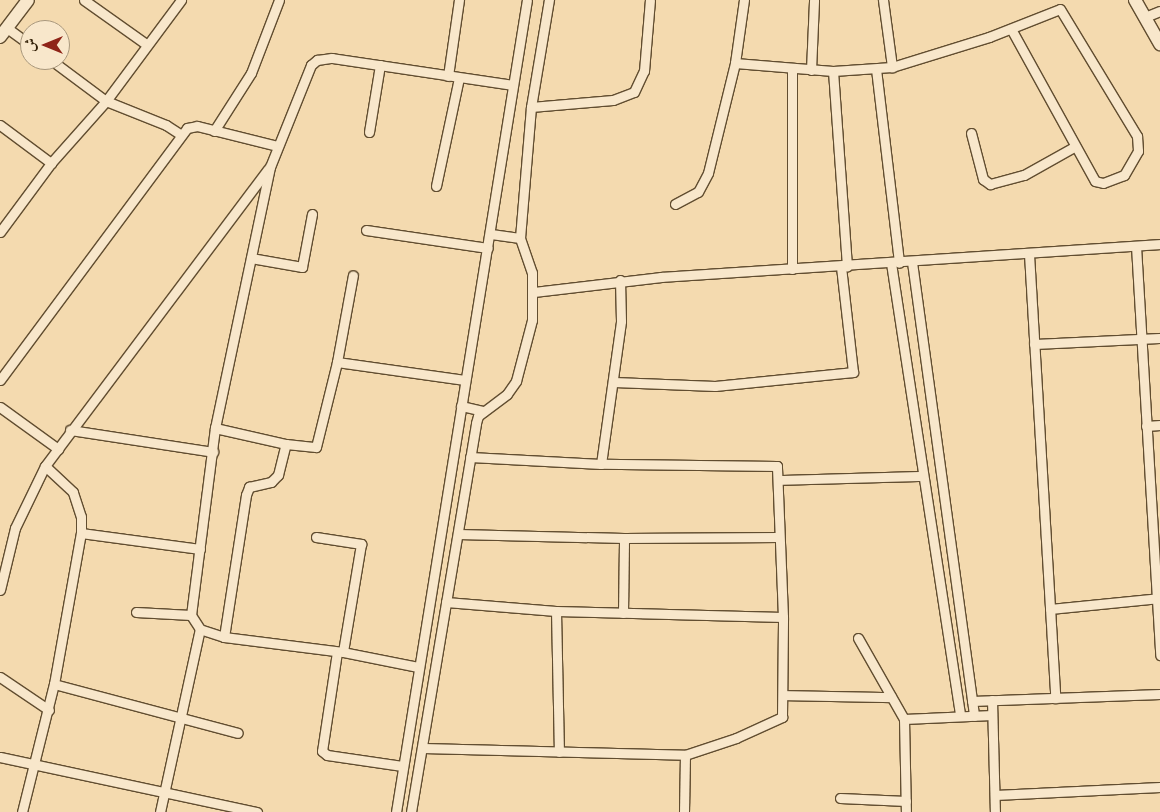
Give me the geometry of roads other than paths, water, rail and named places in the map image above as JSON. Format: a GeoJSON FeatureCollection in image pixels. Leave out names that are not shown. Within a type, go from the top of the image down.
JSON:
{"type":"FeatureCollection","features":[{"type":"Feature","properties":{"kind":"street"},"geometry":{"type":"LineString","coordinates":[[20,40],[4,32],[28,0]]}},
{"type":"Feature","properties":{"kind":"street"},"geometry":{"type":"LineString","coordinates":[[84,0],[146,44]]}},
{"type":"Feature","properties":{"kind":"street"},"geometry":{"type":"LineString","coordinates":[[0,232],[51,163],[106,101],[146,44],[181,0]]}},
{"type":"Feature","properties":{"kind":"street"},"geometry":{"type":"LineString","coordinates":[[214,130],[251,73],[278,0]]}},
{"type":"Feature","properties":{"kind":"street"},"geometry":{"type":"LineString","coordinates":[[448,76],[459,0]]}},
{"type":"Feature","properties":{"kind":"street"},"geometry":{"type":"LineString","coordinates":[[396,812],[465,380],[491,234],[512,85],[527,0]]}},
{"type":"Feature","properties":{"kind":"street"},"geometry":{"type":"LineString","coordinates":[[411,812],[476,423],[483,411],[507,394],[516,381],[532,320],[534,292],[532,273],[520,238],[531,107],[549,0]]}},
{"type":"Feature","properties":{"kind":"street"},"geometry":{"type":"LineString","coordinates":[[531,107],[618,100],[634,92],[644,71],[650,0]]}},
{"type":"Feature","properties":{"kind":"street"},"geometry":{"type":"LineString","coordinates":[[675,204],[688,199],[704,184],[735,64],[744,0]]}},
{"type":"Feature","properties":{"kind":"street"},"geometry":{"type":"LineString","coordinates":[[811,70],[814,0]]}},
{"type":"Feature","properties":{"kind":"street"},"geometry":{"type":"LineString","coordinates":[[883,0],[892,67]]}},
{"type":"Feature","properties":{"kind":"street"},"geometry":{"type":"LineString","coordinates":[[1135,0],[1160,44]]}},
{"type":"Feature","properties":{"kind":"street"},"geometry":{"type":"LineString","coordinates":[[735,64],[832,71],[892,67],[1011,28],[1053,9],[1062,10],[1135,131],[1139,146],[1127,172],[1103,184],[1095,181],[1074,147],[1011,28]]}},
{"type":"Feature","properties":{"kind":"street"},"geometry":{"type":"LineString","coordinates":[[1145,17],[1160,11]]}},
{"type":"Feature","properties":{"kind":"street"},"geometry":{"type":"LineString","coordinates":[[418,667],[340,652],[224,637],[200,629],[191,615],[215,428],[270,167],[312,65],[317,60],[332,58],[512,85]]}},
{"type":"Feature","properties":{"kind":"street"},"geometry":{"type":"LineString","coordinates":[[369,132],[380,65]]}},
{"type":"Feature","properties":{"kind":"street"},"geometry":{"type":"LineString","coordinates":[[792,69],[792,269]]}},
{"type":"Feature","properties":{"kind":"street"},"geometry":{"type":"LineString","coordinates":[[876,69],[895,263],[923,476],[960,716]]}},
{"type":"Feature","properties":{"kind":"street"},"geometry":{"type":"LineString","coordinates":[[64,70],[106,101],[166,124],[180,134]]}},
{"type":"Feature","properties":{"kind":"street"},"geometry":{"type":"LineString","coordinates":[[614,382],[715,386],[854,372],[844,266],[832,71]]}},
{"type":"Feature","properties":{"kind":"street"},"geometry":{"type":"LineString","coordinates":[[436,186],[459,78]]}},
{"type":"Feature","properties":{"kind":"street"},"geometry":{"type":"LineString","coordinates":[[0,125],[51,163]]}},
{"type":"Feature","properties":{"kind":"street"},"geometry":{"type":"LineString","coordinates":[[0,380],[180,134],[187,128],[197,126],[278,146]]}},
{"type":"Feature","properties":{"kind":"street"},"geometry":{"type":"LineString","coordinates":[[971,133],[984,179],[990,184],[1024,175],[1074,147]]}},
{"type":"Feature","properties":{"kind":"street"},"geometry":{"type":"LineString","coordinates":[[0,590],[15,528],[46,466],[70,430],[270,167]]}},
{"type":"Feature","properties":{"kind":"street"},"geometry":{"type":"LineString","coordinates":[[251,258],[302,267],[312,214]]}},
{"type":"Feature","properties":{"kind":"street"},"geometry":{"type":"LineString","coordinates":[[366,230],[488,248]]}},
{"type":"Feature","properties":{"kind":"street"},"geometry":{"type":"LineString","coordinates":[[491,234],[520,238]]}},
{"type":"Feature","properties":{"kind":"street"},"geometry":{"type":"LineString","coordinates":[[534,292],[620,280],[1160,244]]}},
{"type":"Feature","properties":{"kind":"street"},"geometry":{"type":"LineString","coordinates":[[1136,246],[1146,426],[1156,509],[1160,655]]}},
{"type":"Feature","properties":{"kind":"street"},"geometry":{"type":"LineString","coordinates":[[1029,254],[1055,698]]}},
{"type":"Feature","properties":{"kind":"street"},"geometry":{"type":"LineString","coordinates":[[912,262],[974,716]]}},
{"type":"Feature","properties":{"kind":"street"},"geometry":{"type":"LineString","coordinates":[[215,428],[286,444],[312,448],[318,445],[337,362],[353,275]]}},
{"type":"Feature","properties":{"kind":"street"},"geometry":{"type":"LineString","coordinates":[[601,464],[614,382],[621,321],[620,280]]}},
{"type":"Feature","properties":{"kind":"street"},"geometry":{"type":"LineString","coordinates":[[1034,344],[1160,338]]}},
{"type":"Feature","properties":{"kind":"street"},"geometry":{"type":"LineString","coordinates":[[337,362],[465,380]]}},
{"type":"Feature","properties":{"kind":"street"},"geometry":{"type":"LineString","coordinates":[[461,406],[483,411]]}},
{"type":"Feature","properties":{"kind":"street"},"geometry":{"type":"LineString","coordinates":[[0,407],[58,450]]}},
{"type":"Feature","properties":{"kind":"street"},"geometry":{"type":"LineString","coordinates":[[1146,426],[1160,425]]}},
{"type":"Feature","properties":{"kind":"street"},"geometry":{"type":"LineString","coordinates":[[70,430],[213,452]]}},
{"type":"Feature","properties":{"kind":"street"},"geometry":{"type":"LineString","coordinates":[[224,637],[246,495],[249,487],[271,482],[278,475],[286,444]]}},
{"type":"Feature","properties":{"kind":"street"},"geometry":{"type":"LineString","coordinates":[[422,748],[684,755],[736,738],[782,717],[783,617],[777,466],[601,464],[470,458]]}},
{"type":"Feature","properties":{"kind":"street"},"geometry":{"type":"LineString","coordinates":[[22,812],[33,764],[49,710],[81,533],[78,503],[73,492],[46,466]]}},
{"type":"Feature","properties":{"kind":"street"},"geometry":{"type":"LineString","coordinates":[[778,480],[923,476]]}},
{"type":"Feature","properties":{"kind":"street"},"geometry":{"type":"LineString","coordinates":[[81,533],[200,549]]}},
{"type":"Feature","properties":{"kind":"street"},"geometry":{"type":"LineString","coordinates":[[458,534],[624,538],[779,537]]}},
{"type":"Feature","properties":{"kind":"street"},"geometry":{"type":"LineString","coordinates":[[316,536],[361,544],[322,751],[327,755],[402,766]]}},
{"type":"Feature","properties":{"kind":"street"},"geometry":{"type":"LineString","coordinates":[[623,613],[624,538]]}},
{"type":"Feature","properties":{"kind":"street"},"geometry":{"type":"LineString","coordinates":[[1050,609],[1158,598]]}},
{"type":"Feature","properties":{"kind":"street"},"geometry":{"type":"LineString","coordinates":[[446,602],[556,611],[783,617]]}},
{"type":"Feature","properties":{"kind":"street"},"geometry":{"type":"LineString","coordinates":[[556,611],[559,752]]}},
{"type":"Feature","properties":{"kind":"street"},"geometry":{"type":"LineString","coordinates":[[136,612],[191,615]]}},
{"type":"Feature","properties":{"kind":"street"},"geometry":{"type":"LineString","coordinates":[[160,812],[178,719],[200,629]]}},
{"type":"Feature","properties":{"kind":"street"},"geometry":{"type":"LineString","coordinates":[[858,638],[904,719],[906,812]]}},
{"type":"Feature","properties":{"kind":"street"},"geometry":{"type":"LineString","coordinates":[[0,677],[49,710]]}},
{"type":"Feature","properties":{"kind":"street"},"geometry":{"type":"LineString","coordinates":[[54,684],[178,719],[238,733]]}},
{"type":"Feature","properties":{"kind":"street"},"geometry":{"type":"LineString","coordinates":[[972,701],[1160,694]]}},
{"type":"Feature","properties":{"kind":"street"},"geometry":{"type":"LineString","coordinates":[[782,695],[891,697]]}},
{"type":"Feature","properties":{"kind":"street"},"geometry":{"type":"LineString","coordinates":[[992,700],[995,812]]}},
{"type":"Feature","properties":{"kind":"street"},"geometry":{"type":"LineString","coordinates":[[904,719],[992,715]]}},
{"type":"Feature","properties":{"kind":"street"},"geometry":{"type":"LineString","coordinates":[[684,755],[684,812]]}},
{"type":"Feature","properties":{"kind":"street"},"geometry":{"type":"LineString","coordinates":[[0,757],[164,794],[257,812]]}},
{"type":"Feature","properties":{"kind":"street"},"geometry":{"type":"LineString","coordinates":[[995,795],[1160,787]]}},
{"type":"Feature","properties":{"kind":"street"},"geometry":{"type":"LineString","coordinates":[[840,798],[906,801]]}}]}
